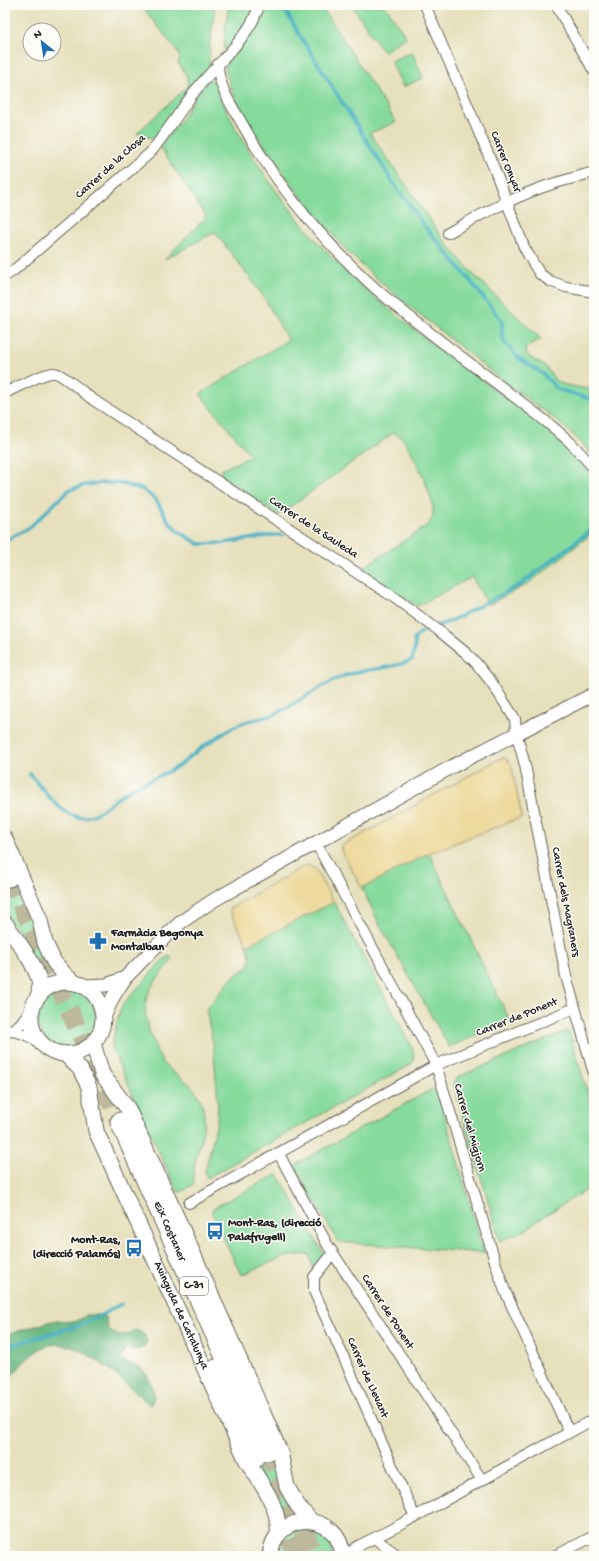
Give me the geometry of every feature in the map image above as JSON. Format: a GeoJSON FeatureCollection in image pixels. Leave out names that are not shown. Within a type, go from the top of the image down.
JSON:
{"type":"FeatureCollection","features":[{"type":"Feature","properties":{"kind":"highway","name":"Eix Costaner"},"geometry":{"type":"LineString","coordinates":[[115,1125],[261,1454]]}},
{"type":"Feature","properties":{"kind":"main road"},"geometry":{"type":"LineString","coordinates":[[5,839],[38,914],[45,943],[54,962],[66,976],[90,989],[98,999],[103,1011],[103,1027],[99,1036],[93,1043],[80,1052],[65,1054],[51,1050],[40,1042],[32,1027],[31,1016],[36,1001],[39,982],[23,949],[5,923]]}},
{"type":"Feature","properties":{"kind":"main road"},"geometry":{"type":"LineString","coordinates":[[36,1001],[49,987],[55,984],[68,982],[80,984]]}},
{"type":"Feature","properties":{"kind":"main road"},"geometry":{"type":"LineString","coordinates":[[93,1043],[102,1074],[128,1110],[280,1452],[286,1487],[298,1506],[312,1522]]}},
{"type":"Feature","properties":{"kind":"main road","name":"Avinguda de Catalunya"},"geometry":{"type":"LineString","coordinates":[[65,1054],[80,1069],[89,1087],[96,1130],[246,1459],[266,1491],[279,1524],[271,1548]]}},
{"type":"Feature","properties":{"kind":"main road"},"geometry":{"type":"LineString","coordinates":[[271,1548],[290,1525],[312,1522],[328,1528],[337,1537],[343,1552]]}},
{"type":"Feature","properties":{"kind":"street","name":"Carrer de la Closa"},"geometry":{"type":"LineString","coordinates":[[5,276],[13,271],[150,153],[167,132],[194,92],[240,39],[256,16],[260,5]]}},
{"type":"Feature","properties":{"kind":"street","name":"Carrer Onyar"},"geometry":{"type":"LineString","coordinates":[[425,5],[494,168],[524,247],[540,274],[550,281],[594,292]]}},
{"type":"Feature","properties":{"kind":"street"},"geometry":{"type":"LineString","coordinates":[[556,5],[594,71]]}},
{"type":"Feature","properties":{"kind":"street"},"geometry":{"type":"LineString","coordinates":[[218,64],[219,79],[223,89],[254,144],[290,197],[331,244],[376,288],[554,428],[570,442],[594,468]]}},
{"type":"Feature","properties":{"kind":"street"},"geometry":{"type":"LineString","coordinates":[[448,233],[507,202],[551,185],[594,172]]}},
{"type":"Feature","properties":{"kind":"street","name":"Carrer de la Sauleda"},"geometry":{"type":"LineString","coordinates":[[5,393],[46,375],[54,373],[62,376],[95,401],[392,596],[438,630],[476,663],[492,683],[515,719],[516,732]]}},
{"type":"Feature","properties":{"kind":"street"},"geometry":{"type":"LineString","coordinates":[[104,1018],[113,997],[125,978],[169,933],[194,913],[214,900],[453,766],[516,732],[594,694]]}},
{"type":"Feature","properties":{"kind":"street","name":"Carrer dels Magraners"},"geometry":{"type":"LineString","coordinates":[[516,732],[528,780],[566,976],[594,1074]]}},
{"type":"Feature","properties":{"kind":"street","name":"Carrer del Migjorn"},"geometry":{"type":"LineString","coordinates":[[316,844],[436,1065],[505,1291],[569,1432]]}},
{"type":"Feature","properties":{"kind":"street"},"geometry":{"type":"LineString","coordinates":[[80,984],[106,985],[125,978]]}},
{"type":"Feature","properties":{"kind":"street"},"geometry":{"type":"LineString","coordinates":[[7,1031],[20,1024],[36,1001]]}},
{"type":"Feature","properties":{"kind":"street","name":"Carrer de Ponent"},"geometry":{"type":"LineString","coordinates":[[189,1203],[436,1065],[575,1008]]}},
{"type":"Feature","properties":{"kind":"street"},"geometry":{"type":"LineString","coordinates":[[7,1031],[22,1033],[40,1042]]}},
{"type":"Feature","properties":{"kind":"street","name":"Carrer de Ponent"},"geometry":{"type":"LineString","coordinates":[[278,1154],[333,1253],[482,1480]]}},
{"type":"Feature","properties":{"kind":"street","name":"Carrer de Llevant"},"geometry":{"type":"LineString","coordinates":[[333,1253],[314,1277],[314,1291],[415,1516]]}},
{"type":"Feature","properties":{"kind":"street"},"geometry":{"type":"LineString","coordinates":[[343,1552],[351,1546],[358,1546],[374,1538],[569,1432],[594,1420]]}},
{"type":"Feature","properties":{"kind":"street"},"geometry":{"type":"LineString","coordinates":[[555,1556],[594,1536]]}},
{"type":"Feature","properties":{"kind":"street"},"geometry":{"type":"LineString","coordinates":[[374,1538],[399,1556]]}},
{"type":"Feature","properties":{"kind":"green space"},"geometry":{"type":"Polygon","coordinates":[[[141,5],[215,5],[210,45],[209,70],[155,139],[137,133],[187,87],[187,80],[186,74],[178,63],[180,59],[178,52],[141,5]]]}},
{"type":"Feature","properties":{"kind":"green space"},"geometry":{"type":"Polygon","coordinates":[[[229,5],[255,5],[238,35],[224,50],[225,30],[229,5]]]}},
{"type":"Feature","properties":{"kind":"green space"},"geometry":{"type":"Polygon","coordinates":[[[265,5],[321,5],[396,122],[370,133],[445,242],[475,276],[541,339],[527,346],[525,351],[529,357],[545,366],[556,381],[566,385],[594,390],[594,457],[583,444],[558,421],[489,370],[365,268],[339,242],[279,168],[241,108],[231,89],[226,71],[226,64],[256,26],[265,5]]]}},
{"type":"Feature","properties":{"kind":"green space"},"geometry":{"type":"Polygon","coordinates":[[[359,5],[385,5],[406,37],[383,52],[354,8],[359,5]]]}},
{"type":"Feature","properties":{"kind":"green space"},"geometry":{"type":"Polygon","coordinates":[[[412,52],[423,78],[403,87],[391,61],[412,52]]]}},
{"type":"Feature","properties":{"kind":"green space"},"geometry":{"type":"Polygon","coordinates":[[[209,80],[213,80],[237,130],[268,179],[303,225],[340,266],[428,341],[543,426],[561,442],[594,478],[594,532],[529,583],[488,605],[472,577],[417,606],[361,569],[428,525],[433,515],[432,501],[415,460],[401,437],[393,433],[279,515],[222,476],[221,470],[251,456],[200,394],[288,340],[262,294],[215,232],[165,259],[206,217],[160,147],[180,122],[196,95],[209,80]]]}},
{"type":"Feature","properties":{"kind":"green space"},"geometry":{"type":"Polygon","coordinates":[[[429,853],[510,1021],[449,1047],[380,925],[362,888],[429,853]]]}},
{"type":"Feature","properties":{"kind":"green space"},"geometry":{"type":"Polygon","coordinates":[[[13,874],[25,897],[48,966],[41,970],[5,912],[5,877],[13,874]]]}},
{"type":"Feature","properties":{"kind":"green space"},"geometry":{"type":"Polygon","coordinates":[[[334,902],[413,1049],[414,1061],[410,1065],[207,1178],[205,1172],[217,1122],[218,1101],[213,1043],[206,1009],[234,976],[248,967],[251,959],[247,945],[334,902]]]}},
{"type":"Feature","properties":{"kind":"green space"},"geometry":{"type":"Polygon","coordinates":[[[170,956],[172,960],[151,988],[145,1006],[148,1027],[162,1062],[191,1085],[201,1101],[204,1112],[203,1132],[195,1163],[194,1184],[181,1192],[177,1191],[111,1047],[120,1010],[125,1002],[163,960],[170,956]]]}},
{"type":"Feature","properties":{"kind":"green space"},"geometry":{"type":"Polygon","coordinates":[[[67,990],[83,995],[91,1003],[96,1019],[91,1035],[83,1043],[67,1048],[51,1043],[43,1035],[38,1019],[43,1003],[51,995],[67,990]]]}},
{"type":"Feature","properties":{"kind":"green space"},"geometry":{"type":"Polygon","coordinates":[[[566,1031],[569,1032],[594,1113],[594,1185],[541,1218],[526,1230],[500,1241],[453,1083],[458,1077],[566,1031]]]}},
{"type":"Feature","properties":{"kind":"green space"},"geometry":{"type":"Polygon","coordinates":[[[432,1089],[437,1091],[439,1096],[484,1253],[338,1242],[296,1169],[296,1165],[432,1089]]]}},
{"type":"Feature","properties":{"kind":"green space"},"geometry":{"type":"Polygon","coordinates":[[[276,1175],[279,1176],[325,1256],[313,1268],[309,1254],[284,1257],[241,1275],[212,1213],[213,1208],[276,1175]]]}},
{"type":"Feature","properties":{"kind":"green space"},"geometry":{"type":"Polygon","coordinates":[[[87,1315],[100,1315],[106,1318],[109,1331],[116,1334],[125,1335],[135,1330],[145,1335],[147,1344],[145,1346],[137,1349],[126,1348],[121,1358],[145,1372],[152,1386],[154,1396],[150,1405],[100,1362],[70,1346],[55,1344],[42,1348],[27,1359],[5,1384],[5,1335],[56,1320],[75,1322],[87,1315]]]}},
{"type":"Feature","properties":{"kind":"green space"},"geometry":{"type":"Polygon","coordinates":[[[271,1448],[277,1464],[279,1486],[289,1506],[281,1509],[254,1466],[271,1448]]]}},
{"type":"Feature","properties":{"kind":"green space"},"geometry":{"type":"Polygon","coordinates":[[[310,1530],[326,1539],[332,1547],[334,1556],[277,1556],[284,1539],[291,1533],[310,1530]]]}},
{"type":"Feature","properties":{"kind":"sand"},"geometry":{"type":"Polygon","coordinates":[[[501,758],[505,758],[511,764],[522,817],[429,853],[362,888],[341,851],[341,846],[501,758]]]}},
{"type":"Feature","properties":{"kind":"sand"},"geometry":{"type":"Polygon","coordinates":[[[304,866],[314,868],[334,902],[247,945],[229,909],[304,866]]]}},
{"type":"Feature","properties":{"kind":"waterway"},"geometry":{"type":"LineString","coordinates":[[282,5],[394,184],[427,229],[502,321],[502,334],[504,342],[520,359],[543,374],[557,389],[594,400]]}},
{"type":"Feature","properties":{"kind":"waterway"},"geometry":{"type":"LineString","coordinates":[[5,541],[30,527],[69,490],[85,485],[103,483],[117,483],[142,489],[156,500],[169,522],[178,531],[199,544],[224,543],[282,535]]}},
{"type":"Feature","properties":{"kind":"waterway"},"geometry":{"type":"LineString","coordinates":[[30,774],[52,800],[65,811],[79,817],[92,815],[104,809],[132,788],[175,768],[204,746],[237,725],[246,721],[275,714],[321,687],[350,674],[390,667],[412,660],[415,645],[414,639],[419,634],[430,628],[451,621],[521,584],[594,528]]}},
{"type":"Feature","properties":{"kind":"waterway"},"geometry":{"type":"LineString","coordinates":[[5,1347],[80,1325],[121,1304]]}},
{"type":"Feature","properties":{"kind":"tunnel"},"geometry":{"type":"LineString","coordinates":[[9,877],[120,1122]]}},
{"type":"Feature","properties":{"kind":"tunnel"},"geometry":{"type":"LineString","coordinates":[[267,1451],[315,1556]]}},
{"type":"Feature","properties":{"kind":"tunnel"},"geometry":{"type":"LineString","coordinates":[[278,1512],[297,1556]]}},
{"type":"Feature","properties":{"kind":"place","name":"Farmàcia Begonya Montalban"},"geometry":{"type":"Point","coordinates":[98,941]}},
{"type":"Feature","properties":{"kind":"place","name":"Mont-Ras, (direcció Palafrugell)"},"geometry":{"type":"Point","coordinates":[215,1231]}},
{"type":"Feature","properties":{"kind":"place","name":"Mont-Ras, (direcció Palamós)"},"geometry":{"type":"Point","coordinates":[134,1248]}}]}
